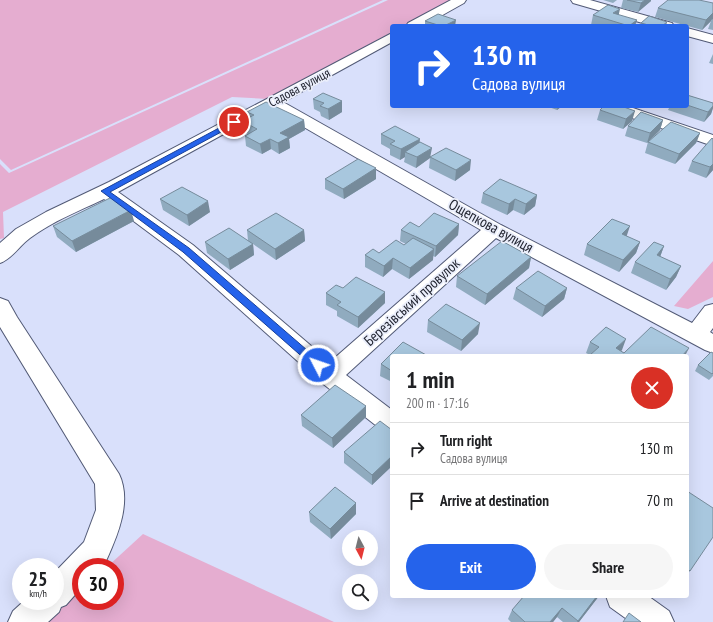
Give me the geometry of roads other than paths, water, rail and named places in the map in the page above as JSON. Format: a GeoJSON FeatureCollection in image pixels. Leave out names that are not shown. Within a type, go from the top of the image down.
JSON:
{"type":"FeatureCollection","features":[{"type":"Feature","properties":{"kind":"street"},"geometry":{"type":"LineString","coordinates":[[417,24],[460,0]]}},
{"type":"Feature","properties":{"kind":"street"},"geometry":{"type":"LineString","coordinates":[[577,0],[660,24]]}},
{"type":"Feature","properties":{"kind":"street"},"geometry":{"type":"LineString","coordinates":[[689,33],[713,39]]}},
{"type":"Feature","properties":{"kind":"street","name":"Садова вулиця"},"geometry":{"type":"LineString","coordinates":[[0,256],[8,245],[30,228],[105,191],[390,38]]}},
{"type":"Feature","properties":{"kind":"street","name":"Ощепкова вулиця"},"geometry":{"type":"LineString","coordinates":[[272,102],[494,229],[705,339]]}},
{"type":"Feature","properties":{"kind":"street"},"geometry":{"type":"LineString","coordinates":[[618,108],[713,141]]}},
{"type":"Feature","properties":{"kind":"street"},"geometry":{"type":"LineString","coordinates":[[105,191],[186,250],[330,376],[390,422]]}},
{"type":"Feature","properties":{"kind":"street","name":"Березівський провулок"},"geometry":{"type":"LineString","coordinates":[[330,376],[494,229]]}},
{"type":"Feature","properties":{"kind":"street"},"geometry":{"type":"LineString","coordinates":[[0,306],[7,320],[109,482],[110,510],[96,551],[64,585]]}},
{"type":"Feature","properties":{"kind":"street"},"geometry":{"type":"LineString","coordinates":[[705,339],[713,312]]}},
{"type":"Feature","properties":{"kind":"street"},"geometry":{"type":"LineString","coordinates":[[624,598],[658,622]]}},
{"type":"Feature","properties":{"kind":"street"},"geometry":{"type":"LineString","coordinates":[[24,622],[38,610]]}}]}
